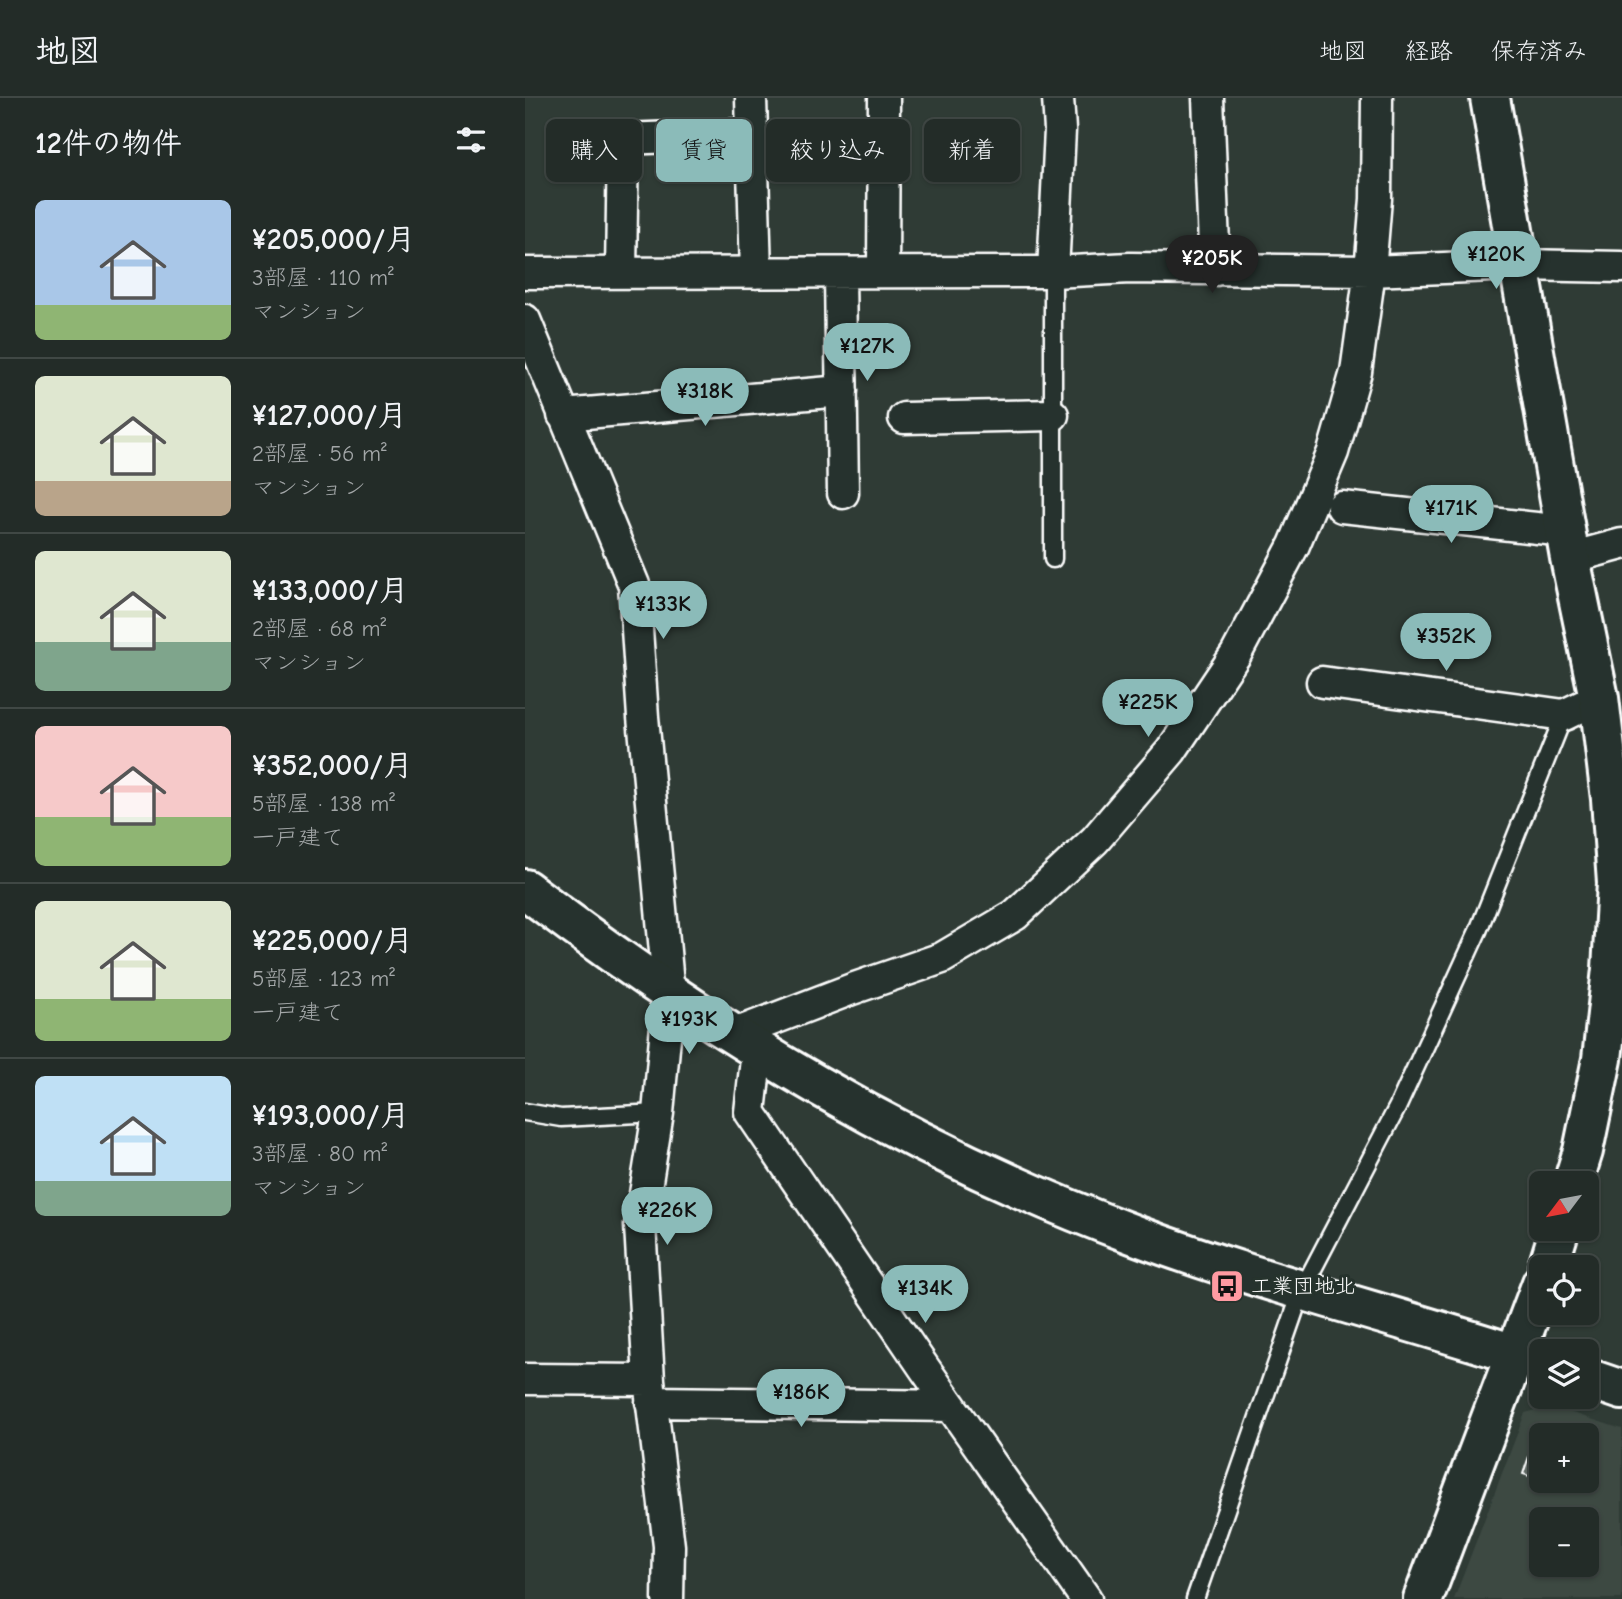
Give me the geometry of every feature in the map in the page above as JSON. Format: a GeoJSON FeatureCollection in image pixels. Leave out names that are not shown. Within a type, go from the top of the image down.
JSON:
{"type":"FeatureCollection","features":[{"type":"Feature","properties":{"kind":"street"},"geometry":{"type":"LineString","coordinates":[[751,98],[751,119]]}},
{"type":"Feature","properties":{"kind":"street"},"geometry":{"type":"LineString","coordinates":[[883,272],[884,98]]}},
{"type":"Feature","properties":{"kind":"street"},"geometry":{"type":"LineString","coordinates":[[1053,272],[1058,98]]}},
{"type":"Feature","properties":{"kind":"street"},"geometry":{"type":"LineString","coordinates":[[1208,98],[1215,270]]}},
{"type":"Feature","properties":{"kind":"street"},"geometry":{"type":"LineString","coordinates":[[745,1043],[852,989],[942,958],[1015,915],[1095,840],[1171,751],[1236,654],[1304,522],[1333,452],[1356,372],[1370,271],[1376,199],[1377,98]]}},
{"type":"Feature","properties":{"kind":"street"},"geometry":{"type":"LineString","coordinates":[[1490,98],[1567,545],[1599,698],[1611,799],[1617,883],[1617,970],[1602,1059],[1577,1171]]}},
{"type":"Feature","properties":{"kind":"street"},"geometry":{"type":"LineString","coordinates":[[621,273],[624,139],[656,138]]}},
{"type":"Feature","properties":{"kind":"street"},"geometry":{"type":"LineString","coordinates":[[752,162],[756,273]]}},
{"type":"Feature","properties":{"kind":"street"},"geometry":{"type":"LineString","coordinates":[[525,273],[1053,272],[1131,268],[1370,271],[1518,265],[1622,267]]}},
{"type":"Feature","properties":{"kind":"street"},"geometry":{"type":"LineString","coordinates":[[840,273],[843,494]]}},
{"type":"Feature","properties":{"kind":"street"},"geometry":{"type":"LineString","coordinates":[[525,320],[634,585],[643,717],[669,994],[658,1113],[640,1224],[650,1391],[669,1546],[667,1599]]}},
{"type":"Feature","properties":{"kind":"street"},"geometry":{"type":"LineString","coordinates":[[563,415],[842,391]]}},
{"type":"Feature","properties":{"kind":"street"},"geometry":{"type":"LineString","coordinates":[[904,418],[1053,415]]}},
{"type":"Feature","properties":{"kind":"street"},"geometry":{"type":"LineString","coordinates":[[1342,508],[1567,545],[1622,544]]}},
{"type":"Feature","properties":{"kind":"street"},"geometry":{"type":"LineString","coordinates":[[1322,682],[1564,715],[1599,698]]}},
{"type":"Feature","properties":{"kind":"street"},"geometry":{"type":"LineString","coordinates":[[525,889],[609,953],[745,1043],[895,1130],[1004,1183],[1136,1236],[1528,1359]]}},
{"type":"Feature","properties":{"kind":"street"},"geometry":{"type":"LineString","coordinates":[[745,1043],[750,1112],[1086,1599]]}},
{"type":"Feature","properties":{"kind":"street"},"geometry":{"type":"LineString","coordinates":[[1423,1599],[1528,1359],[1534,1325]]}},
{"type":"Feature","properties":{"kind":"street"},"geometry":{"type":"LineString","coordinates":[[525,1379],[650,1391],[951,1406]]}},
{"type":"Feature","properties":{"kind":"street"},"geometry":{"type":"LineString","coordinates":[[1599,1382],[1622,1390]]}},
{"type":"Feature","properties":{"kind":"lane"},"geometry":{"type":"LineString","coordinates":[[1053,272],[1053,559]]}},
{"type":"Feature","properties":{"kind":"lane"},"geometry":{"type":"LineString","coordinates":[[1195,1599],[1302,1290],[1398,1106],[1478,931],[1564,715]]}},
{"type":"Feature","properties":{"kind":"lane"},"geometry":{"type":"LineString","coordinates":[[525,1112],[561,1118],[658,1113]]}},
{"type":"Feature","properties":{"kind":"shaded area"},"geometry":{"type":"Polygon","coordinates":[[[1540,1409],[1560,1409],[1622,1429],[1622,1599],[1454,1599],[1525,1413],[1540,1409]]]}},
{"type":"Feature","properties":{"kind":"building"},"geometry":{"type":"Polygon","coordinates":[[[1529,1457],[1529,1476],[1523,1474],[1529,1457]]]}},
{"type":"Feature","properties":{"kind":"place","name":"工業団地北"},"geometry":{"type":"Point","coordinates":[1227,1286]}}]}
